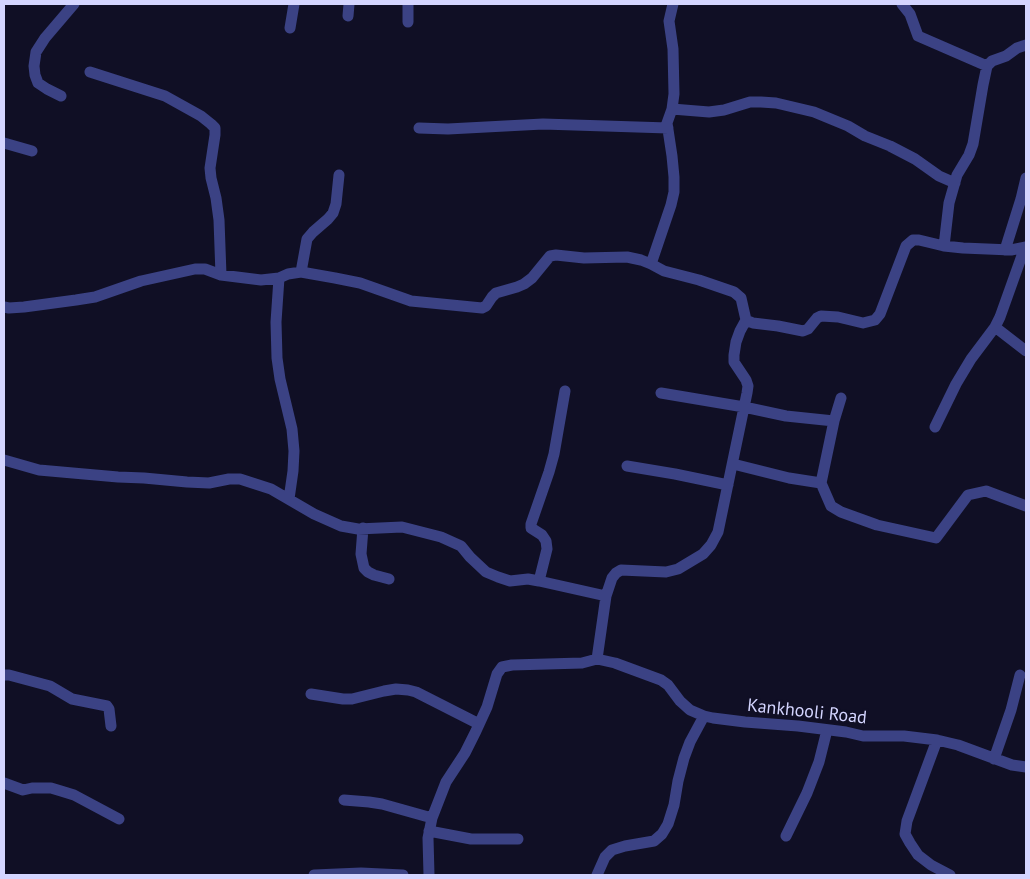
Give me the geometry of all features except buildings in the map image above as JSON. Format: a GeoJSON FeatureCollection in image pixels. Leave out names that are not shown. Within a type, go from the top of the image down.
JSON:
{"type":"FeatureCollection","features":[{"type":"Feature","properties":{"kind":"street"},"geometry":{"type":"LineString","coordinates":[[61,96],[38,83],[34,66],[36,52],[44,38],[74,4]]}},
{"type":"Feature","properties":{"kind":"street"},"geometry":{"type":"LineString","coordinates":[[290,28],[294,4]]}},
{"type":"Feature","properties":{"kind":"street"},"geometry":{"type":"LineString","coordinates":[[348,16],[349,4]]}},
{"type":"Feature","properties":{"kind":"street"},"geometry":{"type":"LineString","coordinates":[[408,4],[408,22]]}},
{"type":"Feature","properties":{"kind":"street"},"geometry":{"type":"LineString","coordinates":[[651,264],[674,192],[672,156],[667,123],[672,109],[674,94],[673,48],[669,21],[673,4]]}},
{"type":"Feature","properties":{"kind":"street"},"geometry":{"type":"LineString","coordinates":[[902,4],[910,14],[918,36],[987,66]]}},
{"type":"Feature","properties":{"kind":"street"},"geometry":{"type":"LineString","coordinates":[[944,246],[949,204],[957,175],[973,144],[987,66],[992,61],[1026,45]]}},
{"type":"Feature","properties":{"kind":"street"},"geometry":{"type":"LineString","coordinates":[[90,72],[165,96],[201,116],[215,128],[216,135],[210,178],[216,198],[219,220],[221,275]]}},
{"type":"Feature","properties":{"kind":"street"},"geometry":{"type":"LineString","coordinates":[[672,109],[709,112],[724,110],[750,102],[761,102],[776,103],[814,112],[890,146],[915,159],[939,176],[955,183]]}},
{"type":"Feature","properties":{"kind":"street"},"geometry":{"type":"LineString","coordinates":[[419,128],[448,129],[542,124],[668,128]]}},
{"type":"Feature","properties":{"kind":"street"},"geometry":{"type":"LineString","coordinates":[[4,143],[32,151]]}},
{"type":"Feature","properties":{"kind":"street"},"geometry":{"type":"LineString","coordinates":[[301,272],[307,239],[333,213],[336,204],[339,175]]}},
{"type":"Feature","properties":{"kind":"street"},"geometry":{"type":"LineString","coordinates":[[1005,250],[1026,178]]}},
{"type":"Feature","properties":{"kind":"street"},"geometry":{"type":"LineString","coordinates":[[746,320],[753,323],[803,331],[808,329],[816,318],[821,316],[838,317],[863,323],[875,320],[880,314],[902,254],[906,246],[913,240],[944,246],[1005,250],[1026,247]]}},
{"type":"Feature","properties":{"kind":"street"},"geometry":{"type":"LineString","coordinates":[[935,426],[971,359],[995,328],[1026,247]]}},
{"type":"Feature","properties":{"kind":"street"},"geometry":{"type":"LineString","coordinates":[[4,307],[24,307],[95,297],[141,281],[195,269],[205,269],[221,275],[261,280],[301,272],[360,283],[411,301],[476,308],[486,306],[496,293],[524,284],[532,278],[550,256],[556,255],[584,258],[627,257],[651,264],[664,271],[734,292],[740,298],[746,320],[736,342],[734,362],[743,374],[748,386],[718,532],[711,545],[703,554],[678,569],[666,572],[621,570],[616,573],[612,578],[606,596],[597,658],[582,663],[502,667],[497,674],[487,707],[465,753],[446,782],[432,818],[428,838],[429,875]]}},
{"type":"Feature","properties":{"kind":"street"},"geometry":{"type":"LineString","coordinates":[[278,278],[277,358],[292,429],[294,451],[289,499]]}},
{"type":"Feature","properties":{"kind":"street"},"geometry":{"type":"LineString","coordinates":[[995,328],[1026,351]]}},
{"type":"Feature","properties":{"kind":"street"},"geometry":{"type":"LineString","coordinates":[[539,581],[547,549],[546,541],[542,535],[531,528],[531,524],[554,454],[565,391]]}},
{"type":"Feature","properties":{"kind":"street"},"geometry":{"type":"LineString","coordinates":[[661,393],[786,416],[834,422]]}},
{"type":"Feature","properties":{"kind":"street"},"geometry":{"type":"LineString","coordinates":[[841,398],[821,483],[831,506],[840,512],[878,525],[936,538],[968,495],[986,491],[1026,506]]}},
{"type":"Feature","properties":{"kind":"street"},"geometry":{"type":"LineString","coordinates":[[4,460],[39,470],[118,477],[209,483],[240,479],[271,489],[308,511],[341,526],[362,528],[402,527],[453,542],[461,546],[486,572],[510,581],[528,579],[606,596]]}},
{"type":"Feature","properties":{"kind":"street"},"geometry":{"type":"LineString","coordinates":[[733,464],[781,476],[821,483]]}},
{"type":"Feature","properties":{"kind":"street"},"geometry":{"type":"LineString","coordinates":[[627,466],[728,485]]}},
{"type":"Feature","properties":{"kind":"street"},"geometry":{"type":"LineString","coordinates":[[362,528],[361,554],[364,568],[374,575],[389,580]]}},
{"type":"Feature","properties":{"kind":"street","name":"Kankhooli Road"},"geometry":{"type":"LineString","coordinates":[[597,658],[661,680],[668,685],[680,701],[690,710],[704,716],[846,732],[863,736],[904,736],[937,740],[958,745],[1012,765],[1026,767]]}},
{"type":"Feature","properties":{"kind":"street"},"geometry":{"type":"LineString","coordinates":[[4,675],[50,686],[72,699],[107,706],[111,726]]}},
{"type":"Feature","properties":{"kind":"street"},"geometry":{"type":"LineString","coordinates":[[994,759],[1011,710],[1020,675]]}},
{"type":"Feature","properties":{"kind":"street"},"geometry":{"type":"LineString","coordinates":[[311,694],[352,699],[396,689],[408,690],[416,692],[479,724]]}},
{"type":"Feature","properties":{"kind":"street"},"geometry":{"type":"LineString","coordinates":[[597,875],[605,857],[612,850],[654,841],[662,834],[668,824],[674,805],[684,758],[704,716]]}},
{"type":"Feature","properties":{"kind":"street"},"geometry":{"type":"LineString","coordinates":[[786,836],[807,793],[819,762],[827,730]]}},
{"type":"Feature","properties":{"kind":"street"},"geometry":{"type":"LineString","coordinates":[[937,740],[906,821],[906,834],[918,855],[931,865],[950,875]]}},
{"type":"Feature","properties":{"kind":"street"},"geometry":{"type":"LineString","coordinates":[[4,783],[23,790],[50,788],[74,795],[119,819]]}},
{"type":"Feature","properties":{"kind":"street"},"geometry":{"type":"LineString","coordinates":[[344,800],[382,804],[432,818]]}},
{"type":"Feature","properties":{"kind":"street"},"geometry":{"type":"LineString","coordinates":[[429,831],[471,838],[518,839]]}},
{"type":"Feature","properties":{"kind":"street"},"geometry":{"type":"LineString","coordinates":[[314,875],[361,873],[402,875]]}}]}
